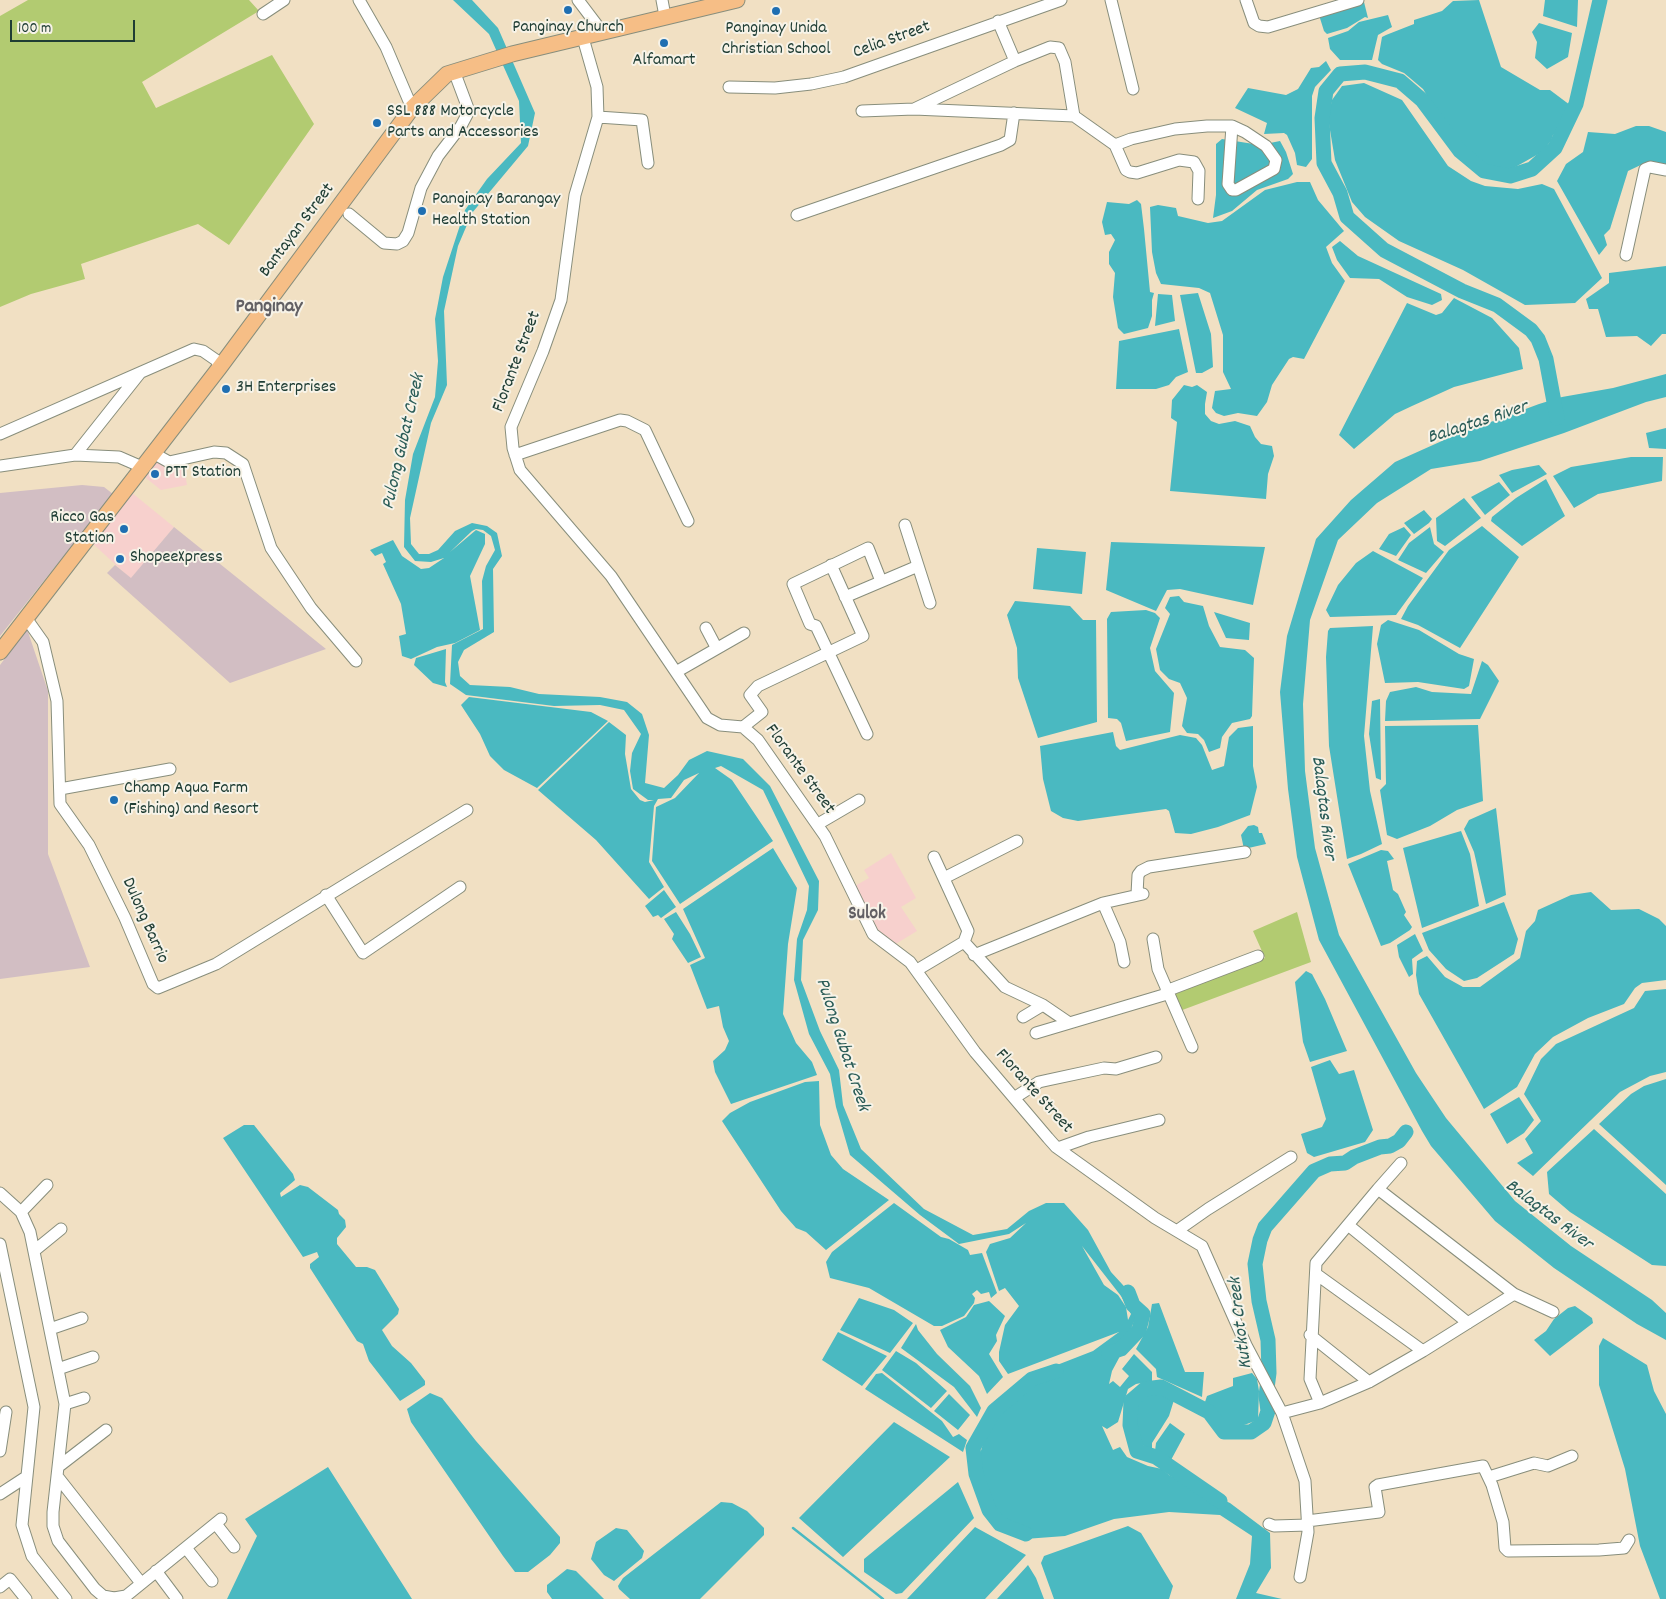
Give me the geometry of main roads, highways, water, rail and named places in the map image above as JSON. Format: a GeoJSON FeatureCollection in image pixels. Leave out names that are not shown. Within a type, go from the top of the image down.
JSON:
{"type":"FeatureCollection","features":[{"type":"Feature","properties":{"kind":"main road","name":"Bantayan Street"},"geometry":{"type":"LineString","coordinates":[[0,652],[142,467],[344,210],[412,108],[447,74],[512,54],[732,0]]}},
{"type":"Feature","properties":{"kind":"water"},"geometry":{"type":"Polygon","coordinates":[[[453,0],[472,0],[498,28],[535,113],[528,146],[472,213],[458,246],[444,311],[447,385],[431,423],[410,518],[411,544],[419,554],[429,554],[438,550],[455,531],[472,523],[487,526],[497,533],[502,556],[493,569],[494,632],[464,650],[458,662],[460,676],[470,685],[510,687],[539,694],[600,697],[627,702],[642,714],[649,735],[645,783],[664,788],[678,775],[689,760],[707,751],[743,759],[770,786],[819,881],[818,910],[803,940],[801,980],[820,1031],[839,1070],[843,1105],[861,1149],[924,1209],[973,1235],[1007,1229],[1029,1211],[1046,1203],[1064,1203],[1088,1230],[1111,1272],[1133,1296],[1138,1312],[1112,1371],[1109,1384],[1113,1381],[1120,1387],[1129,1376],[1122,1369],[1134,1354],[1152,1372],[1152,1381],[1136,1384],[1128,1389],[1118,1422],[1107,1429],[1102,1426],[1113,1450],[1120,1447],[1127,1457],[1148,1466],[1162,1469],[1169,1475],[1230,1503],[1270,1533],[1271,1568],[1256,1593],[1282,1599],[1236,1599],[1250,1564],[1252,1536],[1220,1515],[1169,1512],[1114,1519],[1065,1536],[1025,1539],[999,1520],[979,1482],[979,1458],[985,1436],[1000,1404],[1057,1365],[1093,1351],[1119,1332],[1008,1374],[999,1361],[999,1352],[1005,1325],[1019,1306],[1005,1288],[999,1291],[986,1252],[990,1244],[1010,1238],[1026,1223],[1009,1234],[959,1244],[920,1215],[850,1155],[836,1107],[830,1074],[809,1034],[794,980],[797,939],[807,910],[809,886],[763,790],[721,766],[715,768],[732,780],[773,841],[680,904],[652,861],[656,807],[675,798],[699,773],[684,780],[671,798],[658,799],[654,806],[649,862],[664,887],[649,899],[596,840],[538,790],[609,722],[626,735],[625,754],[631,789],[640,800],[645,802],[654,800],[648,800],[633,789],[630,771],[632,753],[641,734],[624,710],[600,705],[554,706],[466,695],[450,684],[452,645],[483,629],[482,581],[486,566],[495,550],[491,536],[483,530],[476,529],[472,531],[450,552],[476,530],[485,534],[485,544],[470,576],[480,630],[455,643],[437,647],[411,659],[402,656],[399,636],[406,634],[401,604],[383,564],[386,562],[382,553],[375,556],[370,550],[393,540],[402,556],[421,569],[429,568],[444,558],[431,562],[415,561],[404,547],[405,500],[413,454],[435,397],[438,361],[435,319],[443,277],[465,210],[487,179],[521,143],[519,101],[489,34],[453,0]],[[1082,1246],[1104,1285],[1118,1295],[1126,1307],[1128,1320],[1131,1314],[1121,1296],[1082,1246]]]}},
{"type":"Feature","properties":{"kind":"water"},"geometry":{"type":"Polygon","coordinates":[[[1479,0],[1501,67],[1540,90],[1550,90],[1570,105],[1559,131],[1553,135],[1551,141],[1542,152],[1510,170],[1483,165],[1468,153],[1443,122],[1423,89],[1404,73],[1382,64],[1378,60],[1382,37],[1414,24],[1414,20],[1442,11],[1453,1],[1479,0]]]}},
{"type":"Feature","properties":{"kind":"water"},"geometry":{"type":"Polygon","coordinates":[[[1545,0],[1578,0],[1577,27],[1543,16],[1545,0]]]}},
{"type":"Feature","properties":{"kind":"water"},"geometry":{"type":"Polygon","coordinates":[[[1364,2],[1368,18],[1365,17],[1347,28],[1327,34],[1324,31],[1319,15],[1364,2]]]}},
{"type":"Feature","properties":{"kind":"water"},"geometry":{"type":"Polygon","coordinates":[[[1388,15],[1392,27],[1378,35],[1372,60],[1340,60],[1330,49],[1328,38],[1348,31],[1359,22],[1388,15]]]}},
{"type":"Feature","properties":{"kind":"water"},"geometry":{"type":"Polygon","coordinates":[[[1539,23],[1572,33],[1568,57],[1547,69],[1535,58],[1537,42],[1532,32],[1539,23]]]}},
{"type":"Feature","properties":{"kind":"water"},"geometry":{"type":"Polygon","coordinates":[[[1326,61],[1331,70],[1315,87],[1312,96],[1312,159],[1306,167],[1297,165],[1295,153],[1287,135],[1284,133],[1264,134],[1267,123],[1235,108],[1248,88],[1286,95],[1298,89],[1311,68],[1319,67],[1326,61]]]}},
{"type":"Feature","properties":{"kind":"water"},"geometry":{"type":"Polygon","coordinates":[[[1364,83],[1402,100],[1448,166],[1471,181],[1485,186],[1518,189],[1542,184],[1554,189],[1602,278],[1575,303],[1525,305],[1463,270],[1399,241],[1365,217],[1352,202],[1335,160],[1328,118],[1332,100],[1342,86],[1364,83]]]}},
{"type":"Feature","properties":{"kind":"water"},"geometry":{"type":"Polygon","coordinates":[[[1636,126],[1649,126],[1666,132],[1666,166],[1645,163],[1628,171],[1610,229],[1604,235],[1607,245],[1599,255],[1557,181],[1566,164],[1583,152],[1588,132],[1615,134],[1636,126]]]}},
{"type":"Feature","properties":{"kind":"water"},"geometry":{"type":"Polygon","coordinates":[[[1222,139],[1260,145],[1280,141],[1286,152],[1293,174],[1288,179],[1257,190],[1232,211],[1213,218],[1216,195],[1216,144],[1222,139]]]}},
{"type":"Feature","properties":{"kind":"water"},"geometry":{"type":"Polygon","coordinates":[[[1297,182],[1310,182],[1318,200],[1344,231],[1326,247],[1332,263],[1345,281],[1304,359],[1293,357],[1289,359],[1272,385],[1267,402],[1257,416],[1238,413],[1224,416],[1216,413],[1212,408],[1215,391],[1231,389],[1223,372],[1223,335],[1210,293],[1199,288],[1161,284],[1156,273],[1152,252],[1150,207],[1158,205],[1176,208],[1178,216],[1208,223],[1222,221],[1265,190],[1297,182]]]}},
{"type":"Feature","properties":{"kind":"water"},"geometry":{"type":"Polygon","coordinates":[[[1137,200],[1141,204],[1150,292],[1154,293],[1152,316],[1148,328],[1124,334],[1118,328],[1113,297],[1115,273],[1109,264],[1109,252],[1115,240],[1111,234],[1105,235],[1102,222],[1107,202],[1129,204],[1137,200]]]}},
{"type":"Feature","properties":{"kind":"water"},"geometry":{"type":"Polygon","coordinates":[[[1340,241],[1358,256],[1441,294],[1442,300],[1432,305],[1407,297],[1379,279],[1350,278],[1337,260],[1332,247],[1340,241]]]}},
{"type":"Feature","properties":{"kind":"water"},"geometry":{"type":"Polygon","coordinates":[[[1666,266],[1666,334],[1662,334],[1651,346],[1637,336],[1606,337],[1598,309],[1589,309],[1586,299],[1609,283],[1609,273],[1666,266]]]}},
{"type":"Feature","properties":{"kind":"water"},"geometry":{"type":"Polygon","coordinates":[[[1198,293],[1211,334],[1213,367],[1202,373],[1196,373],[1180,295],[1198,293]]]}},
{"type":"Feature","properties":{"kind":"water"},"geometry":{"type":"Polygon","coordinates":[[[1158,294],[1172,295],[1175,321],[1155,326],[1158,294]]]}},
{"type":"Feature","properties":{"kind":"water"},"geometry":{"type":"Polygon","coordinates":[[[1454,298],[1492,318],[1519,348],[1523,369],[1454,387],[1395,414],[1354,449],[1339,435],[1407,303],[1436,315],[1442,313],[1454,298]]]}},
{"type":"Feature","properties":{"kind":"water"},"geometry":{"type":"Polygon","coordinates":[[[1179,329],[1188,372],[1176,377],[1169,385],[1156,389],[1116,389],[1119,341],[1179,329]]]}},
{"type":"Feature","properties":{"kind":"water"},"geometry":{"type":"Polygon","coordinates":[[[1666,374],[1666,397],[1646,402],[1564,433],[1480,461],[1431,469],[1377,503],[1338,540],[1310,620],[1303,704],[1305,771],[1315,848],[1339,935],[1416,1073],[1446,1118],[1515,1201],[1571,1246],[1652,1300],[1666,1313],[1666,1340],[1637,1324],[1554,1268],[1495,1221],[1431,1146],[1422,1131],[1319,940],[1297,857],[1288,789],[1280,692],[1287,636],[1316,539],[1351,500],[1395,462],[1453,436],[1539,404],[1562,397],[1613,388],[1666,374]]]}},
{"type":"Feature","properties":{"kind":"water"},"geometry":{"type":"Polygon","coordinates":[[[1184,385],[1192,387],[1197,385],[1207,392],[1205,414],[1211,421],[1219,424],[1235,421],[1250,426],[1261,444],[1272,446],[1274,456],[1268,474],[1266,499],[1170,491],[1177,422],[1171,418],[1172,400],[1184,385]]]}},
{"type":"Feature","properties":{"kind":"water"},"geometry":{"type":"Polygon","coordinates":[[[1666,428],[1666,449],[1649,448],[1646,433],[1666,428]]]}},
{"type":"Feature","properties":{"kind":"water"},"geometry":{"type":"Polygon","coordinates":[[[1631,457],[1663,457],[1662,481],[1598,494],[1574,508],[1553,476],[1571,467],[1631,457]]]}},
{"type":"Feature","properties":{"kind":"water"},"geometry":{"type":"Polygon","coordinates":[[[1539,465],[1547,474],[1512,493],[1499,475],[1512,470],[1539,465]]]}},
{"type":"Feature","properties":{"kind":"water"},"geometry":{"type":"Polygon","coordinates":[[[1546,479],[1565,516],[1522,546],[1491,521],[1492,517],[1516,498],[1546,479]]]}},
{"type":"Feature","properties":{"kind":"water"},"geometry":{"type":"Polygon","coordinates":[[[1499,482],[1510,495],[1485,515],[1471,497],[1499,482]]]}},
{"type":"Feature","properties":{"kind":"water"},"geometry":{"type":"Polygon","coordinates":[[[1464,498],[1481,518],[1445,546],[1437,541],[1436,518],[1464,498]]]}},
{"type":"Feature","properties":{"kind":"water"},"geometry":{"type":"Polygon","coordinates":[[[1424,510],[1432,519],[1414,534],[1404,523],[1424,510]]]}},
{"type":"Feature","properties":{"kind":"water"},"geometry":{"type":"Polygon","coordinates":[[[1482,526],[1519,557],[1460,648],[1418,625],[1401,619],[1408,606],[1449,550],[1482,526]]]}},
{"type":"Feature","properties":{"kind":"water"},"geometry":{"type":"Polygon","coordinates":[[[1404,527],[1411,535],[1396,556],[1379,549],[1389,534],[1404,527]]]}},
{"type":"Feature","properties":{"kind":"water"},"geometry":{"type":"Polygon","coordinates":[[[1430,527],[1434,544],[1444,552],[1426,573],[1398,560],[1409,543],[1430,527]]]}},
{"type":"Feature","properties":{"kind":"water"},"geometry":{"type":"Polygon","coordinates":[[[1111,542],[1265,547],[1253,605],[1180,589],[1167,590],[1156,611],[1106,590],[1111,542]]]}},
{"type":"Feature","properties":{"kind":"water"},"geometry":{"type":"Polygon","coordinates":[[[1037,548],[1086,552],[1082,594],[1033,589],[1037,548]]]}},
{"type":"Feature","properties":{"kind":"water"},"geometry":{"type":"Polygon","coordinates":[[[1373,551],[1423,578],[1396,615],[1330,617],[1326,610],[1338,585],[1356,563],[1373,551]]]}},
{"type":"Feature","properties":{"kind":"water"},"geometry":{"type":"Polygon","coordinates":[[[1179,596],[1184,602],[1203,606],[1209,626],[1220,647],[1245,650],[1254,658],[1252,716],[1250,719],[1232,723],[1222,737],[1220,748],[1209,752],[1204,740],[1198,734],[1187,733],[1182,726],[1187,698],[1180,683],[1169,679],[1160,670],[1156,649],[1170,614],[1165,608],[1170,597],[1179,596]]]}},
{"type":"Feature","properties":{"kind":"water"},"geometry":{"type":"Polygon","coordinates":[[[1015,601],[1070,606],[1083,620],[1096,620],[1097,722],[1038,738],[1018,678],[1017,648],[1007,615],[1015,601]]]}},
{"type":"Feature","properties":{"kind":"water"},"geometry":{"type":"Polygon","coordinates":[[[1146,610],[1155,613],[1160,618],[1150,648],[1155,671],[1174,693],[1170,732],[1126,741],[1121,723],[1117,719],[1108,718],[1107,619],[1111,612],[1146,610]]]}},
{"type":"Feature","properties":{"kind":"water"},"geometry":{"type":"Polygon","coordinates":[[[1214,612],[1250,623],[1249,640],[1226,638],[1214,612]]]}},
{"type":"Feature","properties":{"kind":"water"},"geometry":{"type":"Polygon","coordinates":[[[1388,620],[1419,630],[1459,654],[1474,659],[1469,686],[1464,689],[1418,682],[1385,683],[1377,644],[1381,625],[1388,620]]]}},
{"type":"Feature","properties":{"kind":"water"},"geometry":{"type":"Polygon","coordinates":[[[1373,626],[1364,736],[1370,791],[1382,844],[1347,859],[1329,746],[1326,657],[1328,631],[1330,628],[1373,626]]]}},
{"type":"Feature","properties":{"kind":"water"},"geometry":{"type":"Polygon","coordinates":[[[446,649],[445,682],[447,687],[433,683],[414,665],[416,658],[446,649]]]}},
{"type":"Feature","properties":{"kind":"water"},"geometry":{"type":"Polygon","coordinates":[[[1482,661],[1488,665],[1499,681],[1480,719],[1385,721],[1386,701],[1390,692],[1416,687],[1432,692],[1471,694],[1482,661]]]}},
{"type":"Feature","properties":{"kind":"water"},"geometry":{"type":"Polygon","coordinates":[[[469,697],[591,712],[608,721],[537,788],[504,770],[490,756],[480,734],[461,705],[469,697]]]}},
{"type":"Feature","properties":{"kind":"water"},"geometry":{"type":"Polygon","coordinates":[[[1380,699],[1381,780],[1376,778],[1369,734],[1372,701],[1380,699]]]}},
{"type":"Feature","properties":{"kind":"water"},"geometry":{"type":"Polygon","coordinates":[[[1478,725],[1483,801],[1457,810],[1430,826],[1397,839],[1387,835],[1380,790],[1386,784],[1385,726],[1478,725]]]}},
{"type":"Feature","properties":{"kind":"water"},"geometry":{"type":"Polygon","coordinates":[[[1253,726],[1253,766],[1257,787],[1250,815],[1218,827],[1191,834],[1175,833],[1169,811],[1166,809],[1078,821],[1063,818],[1051,811],[1043,779],[1040,746],[1113,732],[1116,746],[1120,750],[1180,735],[1196,738],[1202,745],[1212,770],[1224,766],[1229,737],[1238,728],[1253,726]]]}},
{"type":"Feature","properties":{"kind":"water"},"geometry":{"type":"Polygon","coordinates":[[[1496,808],[1506,895],[1486,904],[1474,852],[1464,829],[1469,820],[1496,808]]]}},
{"type":"Feature","properties":{"kind":"water"},"geometry":{"type":"Polygon","coordinates":[[[1254,825],[1258,827],[1259,833],[1262,833],[1266,844],[1244,849],[1241,835],[1248,826],[1254,825]]]}},
{"type":"Feature","properties":{"kind":"water"},"geometry":{"type":"Polygon","coordinates":[[[1461,831],[1470,854],[1479,906],[1422,928],[1403,848],[1461,831]]]}},
{"type":"Feature","properties":{"kind":"water"},"geometry":{"type":"Polygon","coordinates":[[[773,848],[797,888],[788,944],[783,1014],[796,1043],[812,1062],[817,1075],[731,1104],[715,1072],[713,1061],[725,1050],[729,1041],[723,1027],[719,1006],[707,1009],[690,965],[705,958],[683,909],[773,848]]]}},
{"type":"Feature","properties":{"kind":"water"},"geometry":{"type":"Polygon","coordinates":[[[1381,850],[1388,851],[1394,859],[1387,861],[1393,890],[1398,894],[1406,912],[1404,915],[1412,927],[1390,943],[1381,946],[1348,864],[1381,850]]]}},
{"type":"Feature","properties":{"kind":"water"},"geometry":{"type":"Polygon","coordinates":[[[664,890],[676,907],[661,918],[658,915],[653,917],[645,906],[664,890]]]}},
{"type":"Feature","properties":{"kind":"water"},"geometry":{"type":"Polygon","coordinates":[[[1591,892],[1611,910],[1639,909],[1659,919],[1666,926],[1666,980],[1642,983],[1635,988],[1624,1004],[1588,1018],[1553,1037],[1535,1054],[1517,1087],[1484,1109],[1419,994],[1416,975],[1417,961],[1427,956],[1445,977],[1463,987],[1480,987],[1520,958],[1526,931],[1535,921],[1538,910],[1571,895],[1591,892]]]}},
{"type":"Feature","properties":{"kind":"water"},"geometry":{"type":"Polygon","coordinates":[[[1504,902],[1518,939],[1514,954],[1477,978],[1464,981],[1446,969],[1429,950],[1422,933],[1504,902]]]}},
{"type":"Feature","properties":{"kind":"water"},"geometry":{"type":"Polygon","coordinates":[[[676,912],[690,934],[701,957],[688,963],[672,939],[674,934],[664,919],[676,912]]]}},
{"type":"Feature","properties":{"kind":"water"},"geometry":{"type":"Polygon","coordinates":[[[1415,934],[1423,951],[1412,959],[1413,974],[1409,977],[1399,957],[1397,945],[1415,934]]]}},
{"type":"Feature","properties":{"kind":"water"},"geometry":{"type":"Polygon","coordinates":[[[1306,971],[1312,974],[1325,999],[1347,1051],[1310,1062],[1303,1042],[1295,982],[1306,971]]]}},
{"type":"Feature","properties":{"kind":"water"},"geometry":{"type":"Polygon","coordinates":[[[1666,989],[1666,1072],[1650,1076],[1620,1092],[1533,1176],[1517,1163],[1533,1153],[1525,1139],[1541,1121],[1524,1094],[1541,1059],[1556,1044],[1634,1008],[1645,991],[1666,989]]]}},
{"type":"Feature","properties":{"kind":"water"},"geometry":{"type":"Polygon","coordinates":[[[1330,1060],[1339,1074],[1354,1070],[1373,1130],[1365,1142],[1314,1157],[1307,1153],[1301,1134],[1322,1127],[1326,1119],[1311,1067],[1330,1060]]]}},
{"type":"Feature","properties":{"kind":"water"},"geometry":{"type":"Polygon","coordinates":[[[1666,1079],[1666,1185],[1599,1124],[1631,1094],[1644,1086],[1666,1079]]]}},
{"type":"Feature","properties":{"kind":"water"},"geometry":{"type":"Polygon","coordinates":[[[819,1081],[820,1125],[831,1155],[843,1169],[889,1200],[826,1250],[806,1232],[796,1228],[781,1211],[722,1121],[730,1113],[750,1102],[805,1082],[819,1081]]]}},
{"type":"Feature","properties":{"kind":"water"},"geometry":{"type":"Polygon","coordinates":[[[1519,1097],[1534,1120],[1524,1133],[1507,1144],[1490,1114],[1519,1097]]]}},
{"type":"Feature","properties":{"kind":"water"},"geometry":{"type":"Polygon","coordinates":[[[244,1125],[254,1125],[293,1174],[295,1180],[280,1193],[281,1197],[300,1185],[308,1187],[338,1210],[345,1220],[346,1227],[337,1238],[337,1244],[356,1267],[367,1267],[375,1270],[399,1309],[398,1314],[382,1330],[392,1346],[411,1363],[425,1381],[425,1385],[400,1401],[369,1361],[363,1344],[357,1341],[310,1268],[310,1264],[319,1257],[317,1252],[303,1257],[223,1138],[244,1125]]]}},
{"type":"Feature","properties":{"kind":"water"},"geometry":{"type":"Polygon","coordinates":[[[1594,1129],[1666,1194],[1666,1266],[1652,1265],[1570,1212],[1549,1194],[1547,1172],[1594,1129]]]}},
{"type":"Feature","properties":{"kind":"water"},"geometry":{"type":"Polygon","coordinates":[[[894,1203],[941,1237],[949,1239],[968,1250],[970,1255],[982,1253],[997,1293],[991,1298],[989,1292],[981,1294],[977,1290],[972,1294],[975,1298],[974,1303],[964,1316],[942,1326],[934,1326],[869,1288],[830,1278],[826,1262],[832,1252],[894,1203]]]}},
{"type":"Feature","properties":{"kind":"water"},"geometry":{"type":"Polygon","coordinates":[[[859,1298],[894,1310],[913,1323],[890,1353],[840,1330],[859,1298]]]}},
{"type":"Feature","properties":{"kind":"water"},"geometry":{"type":"Polygon","coordinates":[[[989,1301],[1005,1316],[996,1335],[997,1341],[989,1354],[1003,1377],[987,1394],[979,1376],[948,1347],[940,1330],[966,1317],[974,1305],[989,1301]]]}},
{"type":"Feature","properties":{"kind":"water"},"geometry":{"type":"Polygon","coordinates":[[[1159,1303],[1185,1372],[1204,1372],[1202,1397],[1157,1377],[1156,1369],[1136,1349],[1148,1327],[1152,1304],[1159,1303]]]}},
{"type":"Feature","properties":{"kind":"water"},"geometry":{"type":"Polygon","coordinates":[[[1575,1306],[1592,1318],[1593,1323],[1550,1356],[1534,1340],[1546,1331],[1554,1319],[1568,1308],[1575,1306]]]}},
{"type":"Feature","properties":{"kind":"water"},"geometry":{"type":"Polygon","coordinates":[[[916,1324],[918,1330],[937,1354],[970,1386],[981,1408],[977,1417],[954,1387],[901,1348],[916,1324]]]}},
{"type":"Feature","properties":{"kind":"water"},"geometry":{"type":"Polygon","coordinates":[[[838,1332],[887,1356],[862,1386],[822,1360],[838,1332]]]}},
{"type":"Feature","properties":{"kind":"water"},"geometry":{"type":"Polygon","coordinates":[[[1603,1338],[1647,1365],[1654,1391],[1666,1414],[1666,1599],[1660,1599],[1640,1546],[1625,1469],[1599,1385],[1599,1346],[1603,1338]]]}},
{"type":"Feature","properties":{"kind":"water"},"geometry":{"type":"Polygon","coordinates":[[[896,1351],[916,1363],[947,1391],[931,1408],[882,1370],[896,1351]]]}},
{"type":"Feature","properties":{"kind":"water"},"geometry":{"type":"Polygon","coordinates":[[[882,1373],[942,1421],[953,1437],[959,1434],[967,1440],[963,1452],[865,1389],[876,1374],[882,1373]]]}},
{"type":"Feature","properties":{"kind":"water"},"geometry":{"type":"Polygon","coordinates":[[[1252,1373],[1257,1379],[1259,1391],[1258,1420],[1244,1425],[1228,1427],[1223,1423],[1214,1408],[1205,1402],[1207,1396],[1233,1386],[1233,1378],[1252,1373]]]}},
{"type":"Feature","properties":{"kind":"water"},"geometry":{"type":"Polygon","coordinates":[[[1161,1389],[1172,1396],[1174,1400],[1169,1416],[1152,1443],[1152,1452],[1140,1443],[1135,1423],[1135,1405],[1151,1391],[1161,1389]]]}},
{"type":"Feature","properties":{"kind":"water"},"geometry":{"type":"Polygon","coordinates":[[[430,1393],[442,1398],[476,1441],[560,1537],[560,1543],[550,1555],[528,1572],[515,1572],[411,1422],[407,1409],[430,1393]]]}},
{"type":"Feature","properties":{"kind":"water"},"geometry":{"type":"Polygon","coordinates":[[[949,1394],[970,1415],[958,1430],[934,1411],[949,1394]]]}},
{"type":"Feature","properties":{"kind":"water"},"geometry":{"type":"Polygon","coordinates":[[[894,1422],[950,1457],[843,1557],[799,1518],[894,1422]]]}},
{"type":"Feature","properties":{"kind":"water"},"geometry":{"type":"Polygon","coordinates":[[[1170,1423],[1185,1434],[1171,1460],[1155,1451],[1156,1443],[1170,1423]]]}},
{"type":"Feature","properties":{"kind":"water"},"geometry":{"type":"Polygon","coordinates":[[[328,1467],[412,1599],[227,1599],[257,1536],[245,1519],[328,1467]]]}},
{"type":"Feature","properties":{"kind":"water"},"geometry":{"type":"Polygon","coordinates":[[[958,1482],[974,1518],[902,1593],[896,1594],[864,1572],[864,1559],[958,1482]]]}},
{"type":"Feature","properties":{"kind":"water"},"geometry":{"type":"Polygon","coordinates":[[[721,1502],[732,1503],[747,1511],[764,1528],[764,1535],[700,1599],[630,1599],[619,1589],[618,1586],[623,1578],[721,1502]]]}},
{"type":"Feature","properties":{"kind":"water"},"geometry":{"type":"Polygon","coordinates":[[[1128,1526],[1141,1533],[1173,1586],[1169,1599],[1054,1599],[1041,1563],[1044,1556],[1128,1526]]]}},
{"type":"Feature","properties":{"kind":"water"},"geometry":{"type":"Polygon","coordinates":[[[975,1527],[1026,1555],[985,1599],[907,1599],[975,1527]]]}},
{"type":"Feature","properties":{"kind":"water"},"geometry":{"type":"Polygon","coordinates":[[[616,1528],[627,1530],[644,1551],[642,1558],[614,1581],[604,1575],[591,1559],[596,1542],[616,1528]]]}},
{"type":"Feature","properties":{"kind":"water"},"geometry":{"type":"Polygon","coordinates":[[[1028,1565],[1036,1578],[1044,1599],[997,1599],[1028,1565]]]}},
{"type":"Feature","properties":{"kind":"water"},"geometry":{"type":"Polygon","coordinates":[[[567,1569],[576,1571],[604,1599],[552,1599],[547,1592],[547,1585],[567,1569]]]}},
{"type":"Feature","properties":{"kind":"waterway"},"geometry":{"type":"LineString","coordinates":[[1557,418],[1546,359],[1538,339],[1531,330],[1497,305],[1462,291],[1384,250],[1347,217],[1340,193],[1324,163],[1322,118],[1326,91],[1340,74],[1365,72],[1400,81],[1422,100],[1460,151],[1484,171],[1510,176],[1532,169],[1555,148],[1576,104],[1600,0]]}},
{"type":"Feature","properties":{"kind":"waterway","name":"Kutkot Creek"},"geometry":{"type":"LineString","coordinates":[[1220,1501],[1156,1457],[1137,1451],[1130,1425],[1131,1401],[1145,1389],[1161,1387],[1209,1412],[1224,1432],[1251,1432],[1264,1423],[1268,1411],[1266,1396],[1269,1373],[1268,1340],[1259,1301],[1255,1264],[1265,1227],[1314,1171],[1330,1164],[1345,1163],[1354,1157],[1380,1147],[1390,1146],[1399,1141],[1406,1132]]}},
{"type":"Feature","properties":{"kind":"waterway","name":"Pulong Gubat Creek"},"geometry":{"type":"LineString","coordinates":[[1109,1353],[1121,1349],[1139,1330],[1143,1314],[1133,1305],[1128,1292]]}},
{"type":"Feature","properties":{"kind":"waterway","name":"Pulong Gubat Creek"},"geometry":{"type":"LineString","coordinates":[[1026,1534],[1000,1524],[989,1510],[976,1474],[973,1448],[994,1411],[1032,1379],[1056,1371]]}},
{"type":"Feature","properties":{"kind":"waterway"},"geometry":{"type":"LineString","coordinates":[[793,1528],[883,1599]]}},
{"type":"Feature","properties":{"kind":"place","name":"Panginay Church"},"geometry":{"type":"Point","coordinates":[568,10]}},
{"type":"Feature","properties":{"kind":"place","name":"Panginay Unida Christian School"},"geometry":{"type":"Point","coordinates":[776,11]}},
{"type":"Feature","properties":{"kind":"place","name":"Alfamart"},"geometry":{"type":"Point","coordinates":[664,43]}},
{"type":"Feature","properties":{"kind":"place","name":"SSL 888 Motorcycle Parts and Accessories"},"geometry":{"type":"Point","coordinates":[377,123]}},
{"type":"Feature","properties":{"kind":"place","name":"Panginay Barangay Health Station"},"geometry":{"type":"Point","coordinates":[422,211]}},
{"type":"Feature","properties":{"kind":"place","name":"3H Enterprises"},"geometry":{"type":"Point","coordinates":[226,389]}},
{"type":"Feature","properties":{"kind":"place","name":"PTT Station"},"geometry":{"type":"Point","coordinates":[155,474]}},
{"type":"Feature","properties":{"kind":"place","name":"Ricco Gas Station"},"geometry":{"type":"Point","coordinates":[124,529]}},
{"type":"Feature","properties":{"kind":"place","name":"ShopeeXpress"},"geometry":{"type":"Point","coordinates":[120,559]}},
{"type":"Feature","properties":{"kind":"place","name":"Champ Aqua Farm (Fishing) and Resort"},"geometry":{"type":"Point","coordinates":[114,800]}},
{"type":"Feature","properties":{"kind":"district","name":"Panginay"},"geometry":{"type":"Point","coordinates":[269,308]}},
{"type":"Feature","properties":{"kind":"district","name":"Sulok"},"geometry":{"type":"Point","coordinates":[867,915]}},
{"type":"Feature","properties":{"kind":"water label","name":"Balagtas River"},"geometry":{"type":"Point","coordinates":[1478,424]}},
{"type":"Feature","properties":{"kind":"water label","name":"Balagtas River"},"geometry":{"type":"Point","coordinates":[1322,808]}},
{"type":"Feature","properties":{"kind":"water label","name":"Balagtas River"},"geometry":{"type":"Point","coordinates":[1548,1216]}}]}
